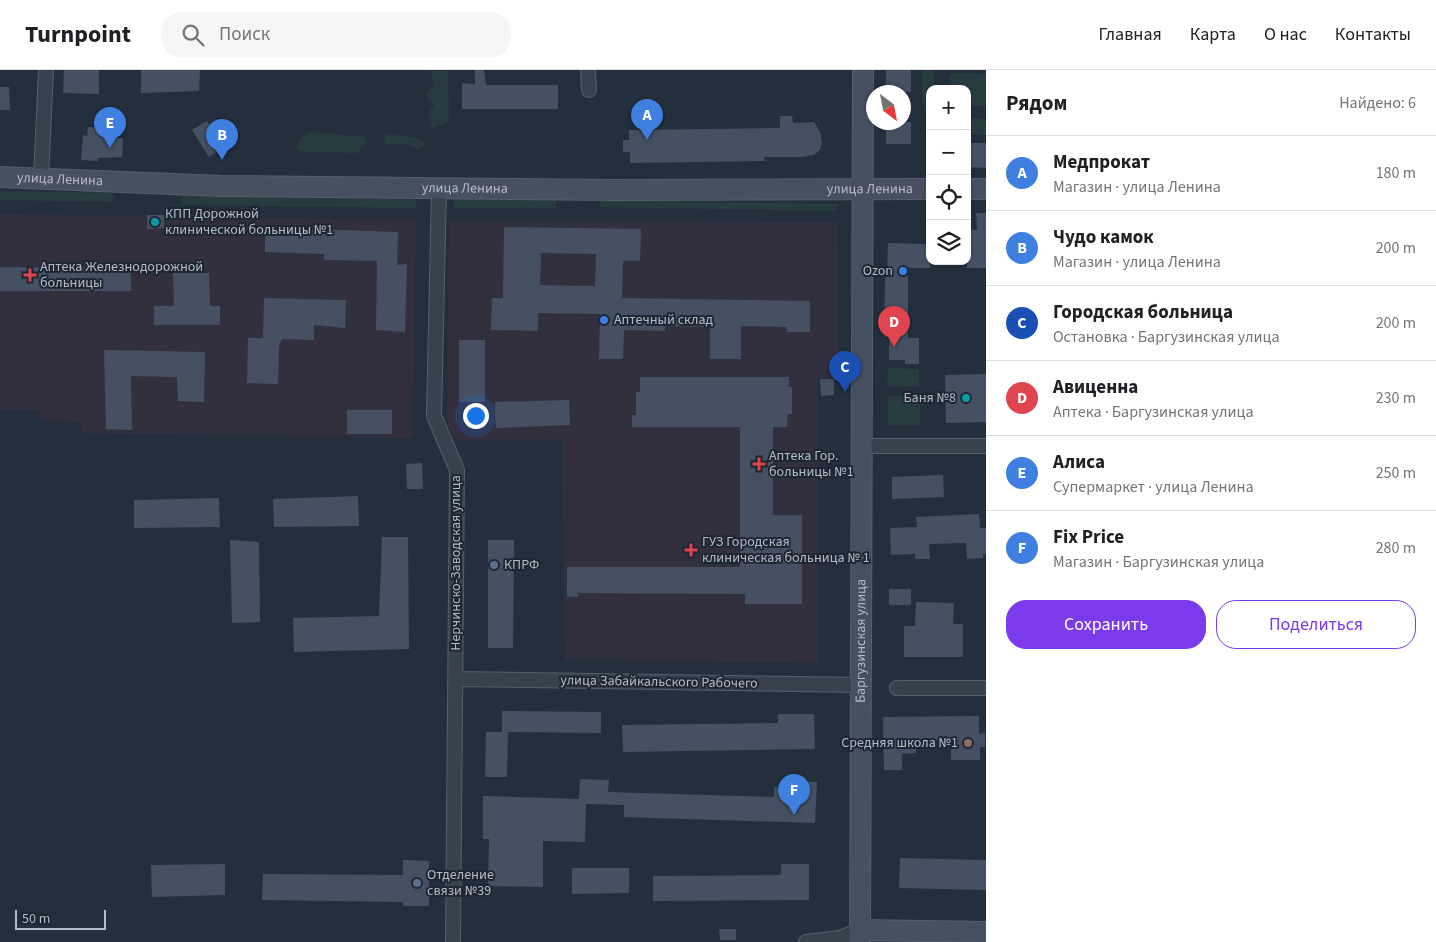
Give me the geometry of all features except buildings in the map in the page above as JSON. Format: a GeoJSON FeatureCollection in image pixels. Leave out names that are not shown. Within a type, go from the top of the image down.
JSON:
{"type":"FeatureCollection","features":[{"type":"Feature","properties":{"kind":"main road","name":"Баргузинская улица"},"geometry":{"type":"LineString","coordinates":[[860,936],[863,70]]}},
{"type":"Feature","properties":{"kind":"main road","name":"улица Ленина"},"geometry":{"type":"LineString","coordinates":[[0,177],[220,186],[616,190],[926,189]]}},
{"type":"Feature","properties":{"kind":"main road"},"geometry":{"type":"LineString","coordinates":[[971,189],[986,189]]}},
{"type":"Feature","properties":{"kind":"main road"},"geometry":{"type":"LineString","coordinates":[[860,936],[986,932]]}},
{"type":"Feature","properties":{"kind":"street"},"geometry":{"type":"LineString","coordinates":[[41,178],[46,70]]}},
{"type":"Feature","properties":{"kind":"street"},"geometry":{"type":"LineString","coordinates":[[588,70],[589,90]]}},
{"type":"Feature","properties":{"kind":"street","name":"Нерчинско-Заводская улица"},"geometry":{"type":"LineString","coordinates":[[439,188],[434,416],[457,470],[453,942]]}},
{"type":"Feature","properties":{"kind":"street"},"geometry":{"type":"LineString","coordinates":[[862,446],[986,446]]}},
{"type":"Feature","properties":{"kind":"street","name":"улица Забайкальского Рабочего"},"geometry":{"type":"LineString","coordinates":[[456,679],[861,685]]}},
{"type":"Feature","properties":{"kind":"street"},"geometry":{"type":"LineString","coordinates":[[897,688],[986,688]]}},
{"type":"Feature","properties":{"kind":"street"},"geometry":{"type":"LineString","coordinates":[[806,942],[860,936]]}},
{"type":"Feature","properties":{"kind":"shaded area"},"geometry":{"type":"Polygon","coordinates":[[[0,214],[416,220],[412,438],[81,433],[81,422],[39,420],[39,410],[0,410],[0,214]]]}},
{"type":"Feature","properties":{"kind":"shaded area","name":"ГУЗ Городская клиническая больница № 1"},"geometry":{"type":"Polygon","coordinates":[[[449,220],[837,222],[839,377],[818,378],[818,663],[565,659],[562,440],[455,441],[447,425],[449,220]]]}},
{"type":"Feature","properties":{"kind":"green space"},"geometry":{"type":"Polygon","coordinates":[[[431,70],[448,70],[449,121],[432,129],[429,117],[434,105],[428,100],[427,92],[434,85],[431,70]]]}},
{"type":"Feature","properties":{"kind":"green space"},"geometry":{"type":"Polygon","coordinates":[[[922,70],[934,70],[934,85],[926,85],[926,113],[922,101],[922,70]]]}},
{"type":"Feature","properties":{"kind":"green space"},"geometry":{"type":"Polygon","coordinates":[[[952,73],[986,74],[986,106],[971,106],[971,85],[949,85],[952,73]]]}},
{"type":"Feature","properties":{"kind":"green space"},"geometry":{"type":"Polygon","coordinates":[[[971,118],[986,119],[986,135],[971,134],[971,118]]]}},
{"type":"Feature","properties":{"kind":"green space"},"geometry":{"type":"Polygon","coordinates":[[[310,132],[366,137],[366,145],[357,153],[307,152],[296,149],[300,139],[310,132]]]}},
{"type":"Feature","properties":{"kind":"green space"},"geometry":{"type":"Polygon","coordinates":[[[386,134],[419,138],[426,145],[418,149],[407,144],[387,145],[383,139],[386,134]]]}},
{"type":"Feature","properties":{"kind":"green space"},"geometry":{"type":"Polygon","coordinates":[[[0,191],[113,193],[113,202],[0,200],[0,191]]]}},
{"type":"Feature","properties":{"kind":"green space"},"geometry":{"type":"Polygon","coordinates":[[[182,196],[416,199],[416,208],[182,205],[182,196]]]}},
{"type":"Feature","properties":{"kind":"green space"},"geometry":{"type":"Polygon","coordinates":[[[454,198],[556,199],[556,208],[454,208],[454,198]]]}},
{"type":"Feature","properties":{"kind":"green space"},"geometry":{"type":"Polygon","coordinates":[[[600,200],[838,204],[837,211],[599,207],[600,200]]]}},
{"type":"Feature","properties":{"kind":"green space"},"geometry":{"type":"Polygon","coordinates":[[[888,368],[919,369],[919,387],[887,386],[888,368]]]}},
{"type":"Feature","properties":{"kind":"green space"},"geometry":{"type":"Polygon","coordinates":[[[888,396],[920,396],[920,425],[888,426],[888,396]]]}},
{"type":"Feature","properties":{"kind":"place","name":"Медпрокат"},"geometry":{"type":"Point","coordinates":[647,140]}},
{"type":"Feature","properties":{"kind":"place","name":"Алиса"},"geometry":{"type":"Point","coordinates":[110,148]}},
{"type":"Feature","properties":{"kind":"place","name":"Чудо камок"},"geometry":{"type":"Point","coordinates":[222,160]}},
{"type":"Feature","properties":{"kind":"place","name":"КПП Дорожной клинической больницы №1"},"geometry":{"type":"Point","coordinates":[155,222]}},
{"type":"Feature","properties":{"kind":"place","name":"Ozon"},"geometry":{"type":"Point","coordinates":[903,271]}},
{"type":"Feature","properties":{"kind":"place","name":"Аптека Железнодорожной больницы"},"geometry":{"type":"Point","coordinates":[30,275]}},
{"type":"Feature","properties":{"kind":"place","name":"Аптечный склад"},"geometry":{"type":"Point","coordinates":[604,320]}},
{"type":"Feature","properties":{"kind":"place","name":"Авиценна"},"geometry":{"type":"Point","coordinates":[894,347]}},
{"type":"Feature","properties":{"kind":"place","name":"Городская больница"},"geometry":{"type":"Point","coordinates":[845,392]}},
{"type":"Feature","properties":{"kind":"place","name":"Баня №8"},"geometry":{"type":"Point","coordinates":[966,398]}},
{"type":"Feature","properties":{"kind":"place","name":"Аптека Гор. больницы №1"},"geometry":{"type":"Point","coordinates":[759,464]}},
{"type":"Feature","properties":{"kind":"place","name":"ГУЗ Городская клиническая больница № 1"},"geometry":{"type":"Point","coordinates":[691,550]}},
{"type":"Feature","properties":{"kind":"place","name":"КПРФ"},"geometry":{"type":"Point","coordinates":[494,565]}},
{"type":"Feature","properties":{"kind":"place","name":"Средняя школа №1"},"geometry":{"type":"Point","coordinates":[968,743]}},
{"type":"Feature","properties":{"kind":"place","name":"Fix Price"},"geometry":{"type":"Point","coordinates":[794,815]}},
{"type":"Feature","properties":{"kind":"place","name":"Отделение связи №39"},"geometry":{"type":"Point","coordinates":[417,883]}}]}
